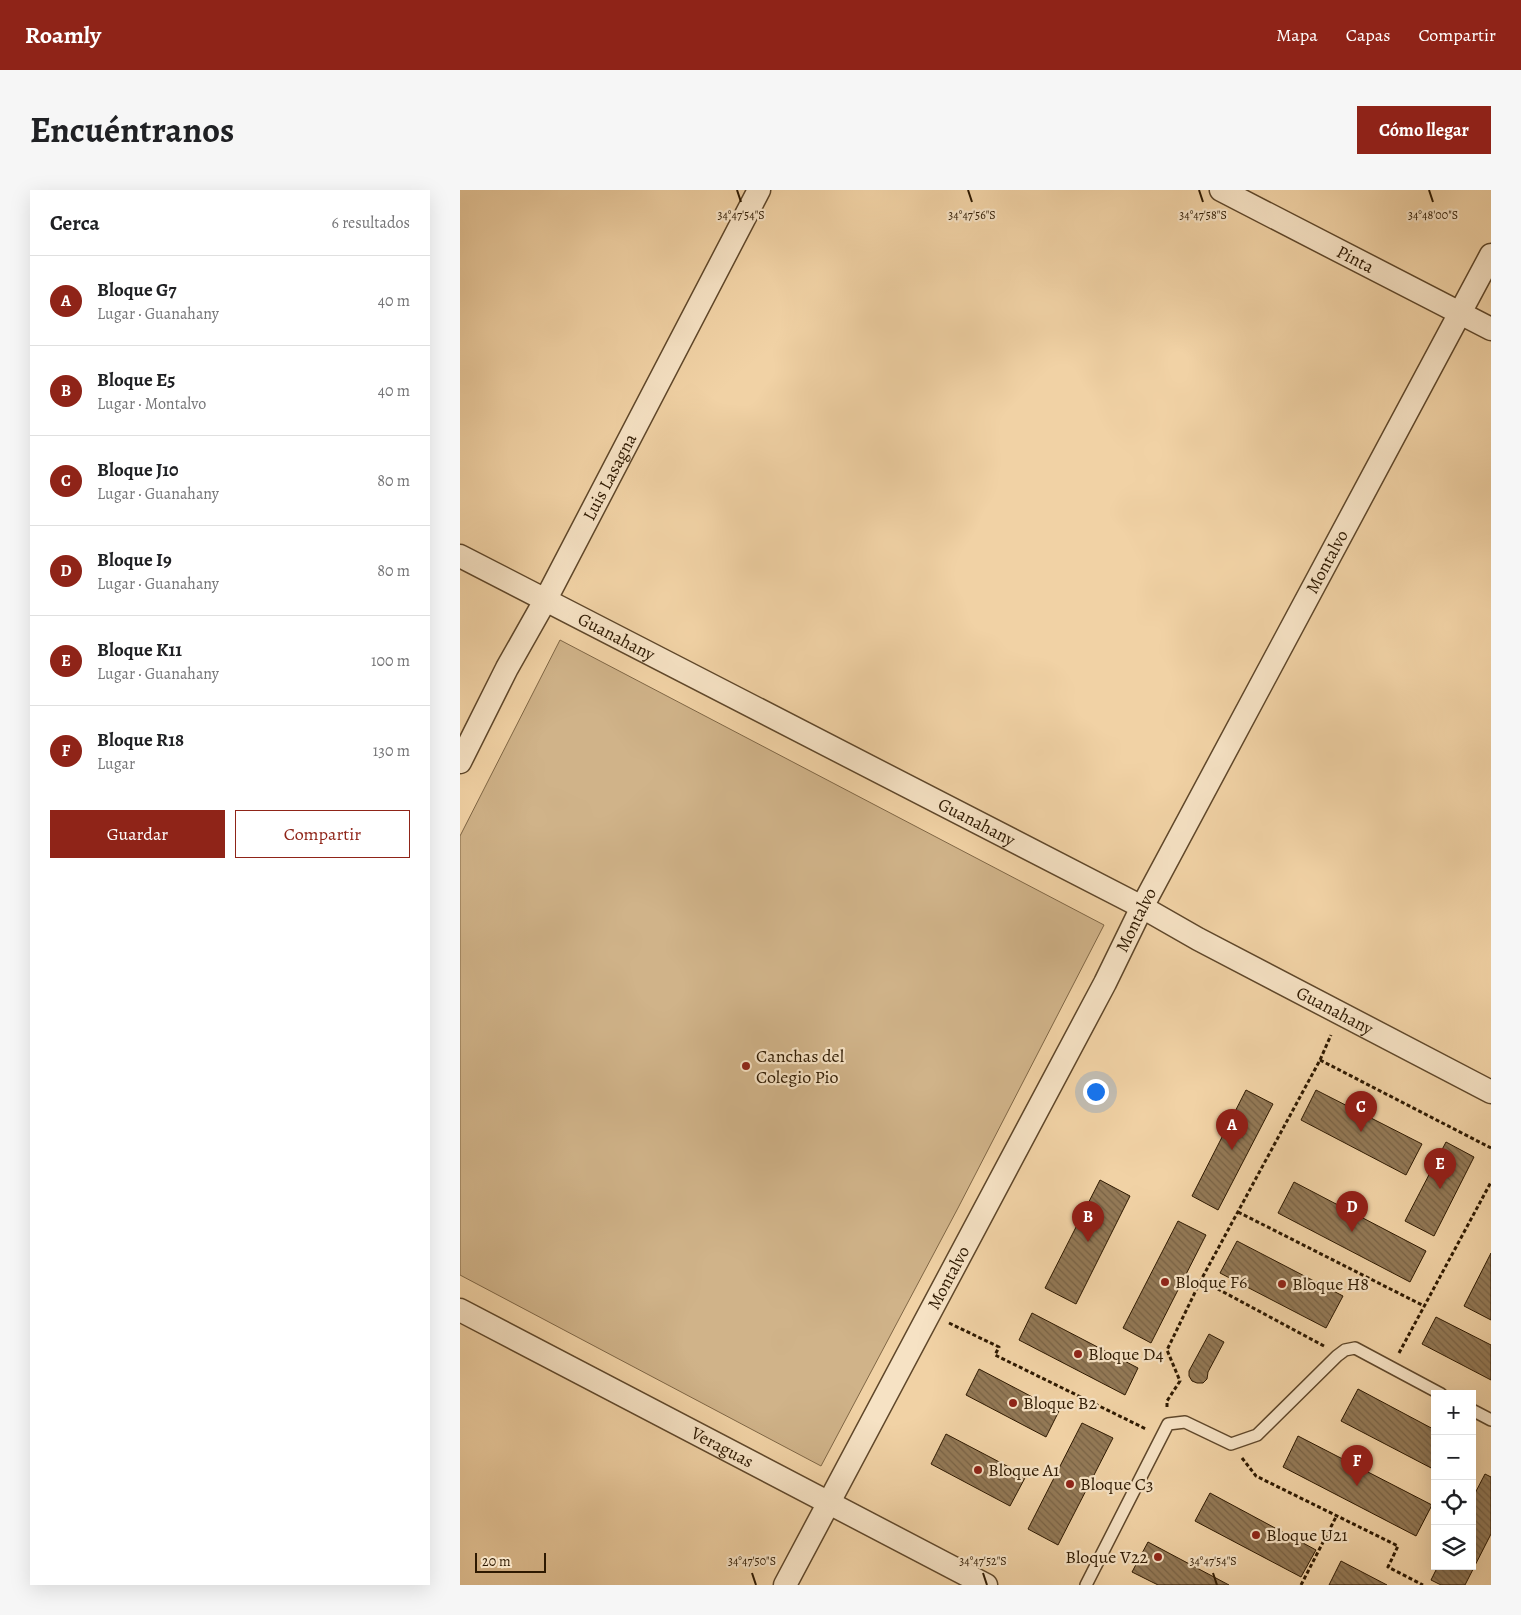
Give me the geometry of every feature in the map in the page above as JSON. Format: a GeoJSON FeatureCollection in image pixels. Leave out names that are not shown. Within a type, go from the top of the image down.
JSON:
{"type":"FeatureCollection","features":[{"type":"Feature","properties":{"kind":"street","name":"Luis Lasagna"},"geometry":{"type":"LineString","coordinates":[[460,762],[507,668],[546,599],[759,190]]}},
{"type":"Feature","properties":{"kind":"street","name":"Pinta"},"geometry":{"type":"LineString","coordinates":[[1221,190],[1491,329]]}},
{"type":"Feature","properties":{"kind":"street","name":"Montalvo"},"geometry":{"type":"LineString","coordinates":[[785,1585],[1105,984],[1142,907],[1491,255]]}},
{"type":"Feature","properties":{"kind":"street","name":"Guanahany"},"geometry":{"type":"LineString","coordinates":[[460,556],[1142,907],[1198,939],[1491,1092]]}},
{"type":"Feature","properties":{"kind":"street","name":"Veraguas"},"geometry":{"type":"LineString","coordinates":[[460,1310],[986,1585]]}},
{"type":"Feature","properties":{"kind":"lane"},"geometry":{"type":"LineString","coordinates":[[1086,1585],[1168,1424],[1184,1422],[1231,1444],[1257,1435],[1340,1354],[1345,1350],[1355,1348],[1434,1390]]}},
{"type":"Feature","properties":{"kind":"lane"},"geometry":{"type":"LineString","coordinates":[[1476,1412],[1491,1420]]}},
{"type":"Feature","properties":{"kind":"path"},"geometry":{"type":"LineString","coordinates":[[1168,1424],[1166,1402],[1180,1381],[1167,1350],[1202,1280],[1320,1060],[1341,1013]]}},
{"type":"Feature","properties":{"kind":"path"},"geometry":{"type":"LineString","coordinates":[[1320,1060],[1491,1148]]}},
{"type":"Feature","properties":{"kind":"path"},"geometry":{"type":"LineString","coordinates":[[1391,1367],[1491,1182]]}},
{"type":"Feature","properties":{"kind":"path"},"geometry":{"type":"LineString","coordinates":[[1238,1212],[1424,1306]]}},
{"type":"Feature","properties":{"kind":"path"},"geometry":{"type":"LineString","coordinates":[[1202,1280],[1340,1354]]}},
{"type":"Feature","properties":{"kind":"path"},"geometry":{"type":"LineString","coordinates":[[930,1314],[999,1347],[995,1355],[1161,1436]]}},
{"type":"Feature","properties":{"kind":"path"},"geometry":{"type":"LineString","coordinates":[[1231,1444],[1256,1476],[1398,1546],[1388,1567],[1423,1585]]}},
{"type":"Feature","properties":{"kind":"path"},"geometry":{"type":"LineString","coordinates":[[1301,1585],[1337,1515]]}},
{"type":"Feature","properties":{"kind":"shaded area","name":"Canchas del Colegio Pio"},"geometry":{"type":"Polygon","coordinates":[[[560,640],[1104,925],[958,1208],[821,1466],[460,1275],[460,836],[560,640]]]}},
{"type":"Feature","properties":{"kind":"building"},"geometry":{"type":"Polygon","coordinates":[[[1246,1090],[1273,1104],[1218,1210],[1192,1196],[1246,1090]]]}},
{"type":"Feature","properties":{"kind":"building"},"geometry":{"type":"Polygon","coordinates":[[[1316,1090],[1422,1144],[1406,1175],[1301,1120],[1316,1090]]]}},
{"type":"Feature","properties":{"kind":"building"},"geometry":{"type":"Polygon","coordinates":[[[1446,1142],[1474,1157],[1434,1236],[1405,1221],[1446,1142]]]}},
{"type":"Feature","properties":{"kind":"building"},"geometry":{"type":"Polygon","coordinates":[[[1100,1180],[1130,1196],[1076,1304],[1045,1288],[1100,1180]]]}},
{"type":"Feature","properties":{"kind":"building"},"geometry":{"type":"Polygon","coordinates":[[[1294,1182],[1426,1251],[1410,1282],[1278,1213],[1294,1182]]]}},
{"type":"Feature","properties":{"kind":"building","name":"Bloque F6"},"geometry":{"type":"Polygon","coordinates":[[[1178,1221],[1206,1235],[1151,1343],[1123,1328],[1178,1221]]]}},
{"type":"Feature","properties":{"kind":"building","name":"Bloque H8"},"geometry":{"type":"Polygon","coordinates":[[[1237,1241],[1343,1296],[1326,1328],[1220,1273],[1237,1241]]]}},
{"type":"Feature","properties":{"kind":"building"},"geometry":{"type":"Polygon","coordinates":[[[1491,1253],[1491,1320],[1464,1306],[1491,1253]]]}},
{"type":"Feature","properties":{"kind":"building","name":"Bloque D4"},"geometry":{"type":"Polygon","coordinates":[[[1032,1313],[1138,1368],[1125,1395],[1019,1340],[1032,1313]]]}},
{"type":"Feature","properties":{"kind":"building"},"geometry":{"type":"Polygon","coordinates":[[[1436,1317],[1491,1345],[1491,1380],[1422,1344],[1436,1317]]]}},
{"type":"Feature","properties":{"kind":"building"},"geometry":{"type":"Polygon","coordinates":[[[1209,1334],[1224,1342],[1208,1372],[1207,1379],[1203,1383],[1197,1383],[1192,1381],[1189,1371],[1209,1334]]]}},
{"type":"Feature","properties":{"kind":"building","name":"Bloque B2"},"geometry":{"type":"Polygon","coordinates":[[[979,1369],[1059,1411],[1046,1437],[966,1395],[979,1369]]]}},
{"type":"Feature","properties":{"kind":"building"},"geometry":{"type":"Polygon","coordinates":[[[1358,1389],[1431,1428],[1431,1468],[1341,1421],[1358,1389]]]}},
{"type":"Feature","properties":{"kind":"building","name":"Bloque C3"},"geometry":{"type":"Polygon","coordinates":[[[1082,1423],[1113,1438],[1058,1545],[1028,1529],[1082,1423]]]}},
{"type":"Feature","properties":{"kind":"building","name":"Bloque A1"},"geometry":{"type":"Polygon","coordinates":[[[946,1434],[1026,1476],[1010,1506],[931,1464],[946,1434]]]}},
{"type":"Feature","properties":{"kind":"building"},"geometry":{"type":"Polygon","coordinates":[[[1298,1436],[1431,1504],[1431,1507],[1416,1536],[1283,1467],[1298,1436]]]}},
{"type":"Feature","properties":{"kind":"building"},"geometry":{"type":"Polygon","coordinates":[[[1485,1474],[1491,1477],[1491,1534],[1476,1563],[1476,1525],[1476,1491],[1485,1474]]]}},
{"type":"Feature","properties":{"kind":"building","name":"Bloque U21"},"geometry":{"type":"Polygon","coordinates":[[[1210,1493],[1316,1550],[1301,1577],[1195,1521],[1210,1493]]]}},
{"type":"Feature","properties":{"kind":"building","name":"Bloque V22"},"geometry":{"type":"Polygon","coordinates":[[[1148,1542],[1229,1585],[1158,1585],[1132,1572],[1148,1542]]]}},
{"type":"Feature","properties":{"kind":"building"},"geometry":{"type":"Polygon","coordinates":[[[1341,1561],[1387,1585],[1329,1585],[1341,1561]]]}},
{"type":"Feature","properties":{"kind":"building"},"geometry":{"type":"Polygon","coordinates":[[[1436,1570],[1473,1570],[1465,1585],[1441,1585],[1431,1580],[1436,1570]]]}},
{"type":"Feature","properties":{"kind":"place","name":"Canchas del Colegio Pio"},"geometry":{"type":"Point","coordinates":[746,1066]}},
{"type":"Feature","properties":{"kind":"place","name":"Bloque J10"},"geometry":{"type":"Point","coordinates":[1361,1132]}},
{"type":"Feature","properties":{"kind":"place","name":"Bloque G7"},"geometry":{"type":"Point","coordinates":[1232,1150]}},
{"type":"Feature","properties":{"kind":"place","name":"Bloque K11"},"geometry":{"type":"Point","coordinates":[1440,1189]}},
{"type":"Feature","properties":{"kind":"place","name":"Bloque I9"},"geometry":{"type":"Point","coordinates":[1352,1232]}},
{"type":"Feature","properties":{"kind":"place","name":"Bloque E5"},"geometry":{"type":"Point","coordinates":[1088,1242]}},
{"type":"Feature","properties":{"kind":"place","name":"Bloque F6"},"geometry":{"type":"Point","coordinates":[1165,1282]}},
{"type":"Feature","properties":{"kind":"place","name":"Bloque H8"},"geometry":{"type":"Point","coordinates":[1282,1284]}},
{"type":"Feature","properties":{"kind":"place","name":"Bloque D4"},"geometry":{"type":"Point","coordinates":[1078,1354]}},
{"type":"Feature","properties":{"kind":"place","name":"Bloque B2"},"geometry":{"type":"Point","coordinates":[1013,1403]}},
{"type":"Feature","properties":{"kind":"place","name":"Bloque A1"},"geometry":{"type":"Point","coordinates":[978,1470]}},
{"type":"Feature","properties":{"kind":"place","name":"Bloque C3"},"geometry":{"type":"Point","coordinates":[1070,1484]}},
{"type":"Feature","properties":{"kind":"place","name":"Bloque R18"},"geometry":{"type":"Point","coordinates":[1357,1486]}},
{"type":"Feature","properties":{"kind":"place","name":"Bloque U21"},"geometry":{"type":"Point","coordinates":[1256,1535]}},
{"type":"Feature","properties":{"kind":"place","name":"Bloque V22"},"geometry":{"type":"Point","coordinates":[1158,1557]}}]}
